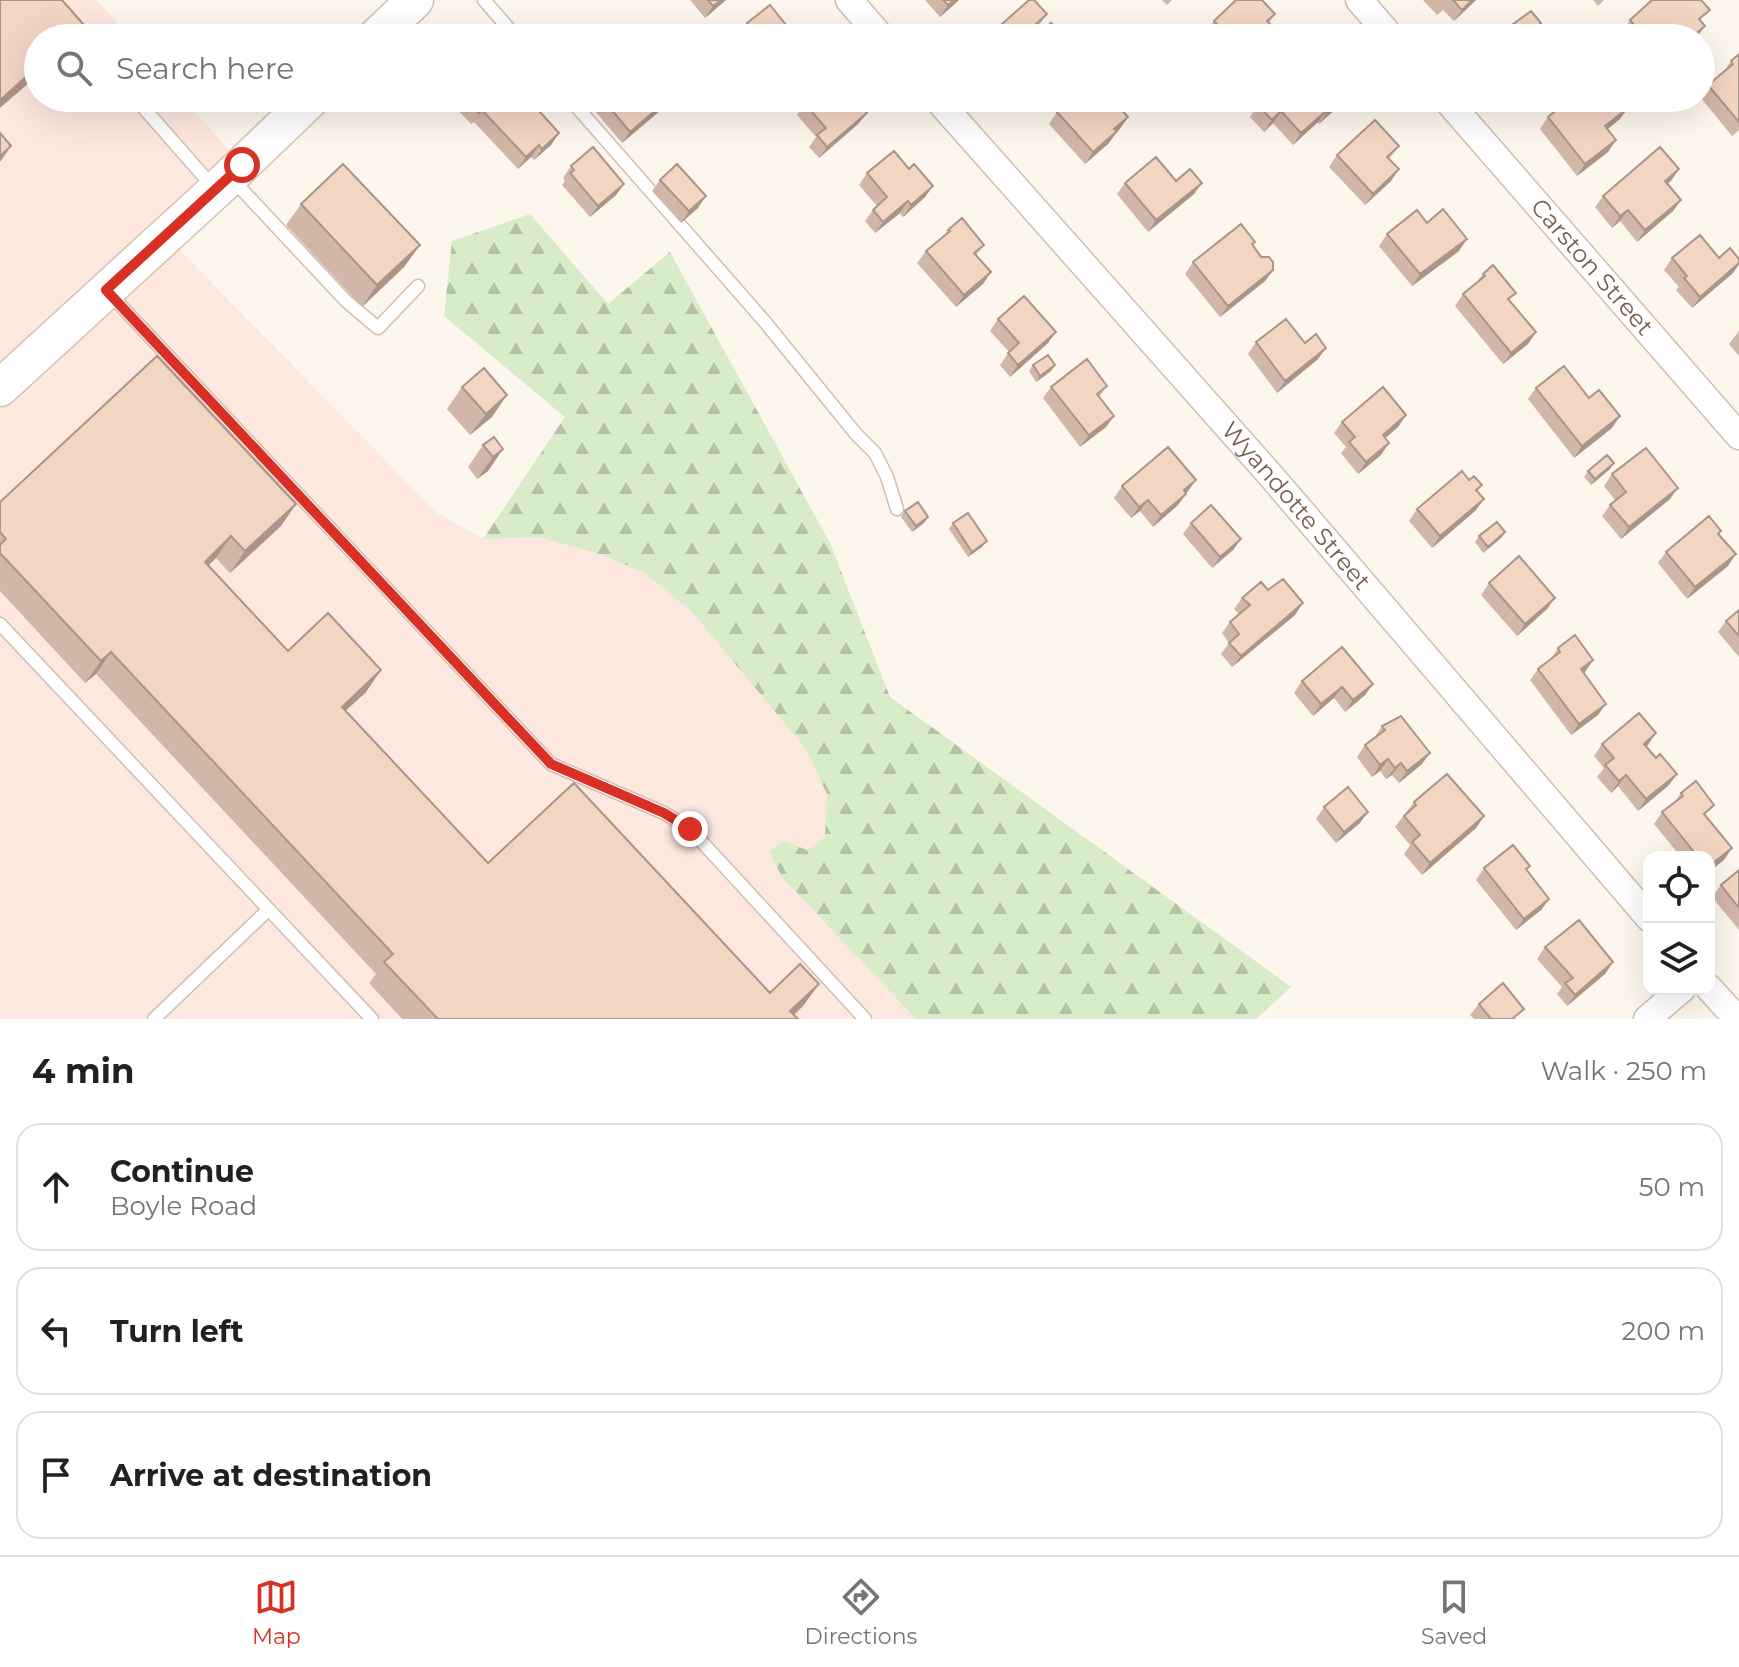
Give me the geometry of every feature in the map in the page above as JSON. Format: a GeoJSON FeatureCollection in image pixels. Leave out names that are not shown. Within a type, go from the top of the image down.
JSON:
{"type":"FeatureCollection","features":[{"type":"Feature","properties":{"kind":"street"},"geometry":{"type":"LineString","coordinates":[[390,24],[415,0]]}},
{"type":"Feature","properties":{"kind":"street"},"geometry":{"type":"LineString","coordinates":[[849,0],[870,24]]}},
{"type":"Feature","properties":{"kind":"street"},"geometry":{"type":"LineString","coordinates":[[1359,0],[1380,24]]}},
{"type":"Feature","properties":{"kind":"street"},"geometry":{"type":"LineString","coordinates":[[0,388],[297,112]]}},
{"type":"Feature","properties":{"kind":"street","name":"Wyandotte Street"},"geometry":{"type":"LineString","coordinates":[[948,112],[1272,477],[1643,911]]}},
{"type":"Feature","properties":{"kind":"street","name":"Carston Street"},"geometry":{"type":"LineString","coordinates":[[1457,112],[1739,436]]}},
{"type":"Feature","properties":{"kind":"street"},"geometry":{"type":"LineString","coordinates":[[1647,1019],[1675,995]]}},
{"type":"Feature","properties":{"kind":"street"},"geometry":{"type":"LineString","coordinates":[[1715,995],[1737,1019]]}},
{"type":"Feature","properties":{"kind":"lane"},"geometry":{"type":"LineString","coordinates":[[47,0],[68,24]]}},
{"type":"Feature","properties":{"kind":"lane"},"geometry":{"type":"LineString","coordinates":[[484,0],[505,24]]}},
{"type":"Feature","properties":{"kind":"lane"},"geometry":{"type":"LineString","coordinates":[[149,112],[378,328],[418,286]]}},
{"type":"Feature","properties":{"kind":"lane"},"geometry":{"type":"LineString","coordinates":[[581,112],[875,453],[897,509]]}},
{"type":"Feature","properties":{"kind":"lane"},"geometry":{"type":"LineString","coordinates":[[106,290],[551,764],[664,813],[690,829],[865,1019]]}},
{"type":"Feature","properties":{"kind":"lane"},"geometry":{"type":"LineString","coordinates":[[0,624],[372,1019]]}},
{"type":"Feature","properties":{"kind":"lane"},"geometry":{"type":"LineString","coordinates":[[154,1019],[268,910]]}},
{"type":"Feature","properties":{"kind":"shaded area"},"geometry":{"type":"Polygon","coordinates":[[[0,0],[97,0],[118,24],[24,24],[24,112],[195,112],[242,165],[165,235],[437,513],[484,539],[618,418],[890,697],[1291,987],[1256,1019],[0,1019],[0,0]]]}},
{"type":"Feature","properties":{"kind":"green space"},"geometry":{"type":"Polygon","coordinates":[[[530,214],[608,304],[670,252],[830,543],[890,697],[1291,987],[1256,1019],[916,1019],[782,877],[769,851],[784,841],[807,850],[825,837],[827,794],[806,749],[694,614],[645,573],[600,554],[539,537],[483,539],[565,417],[444,316],[452,241],[530,214]]]}},
{"type":"Feature","properties":{"kind":"building"},"geometry":{"type":"Polygon","coordinates":[[[0,0],[62,0],[83,24],[24,24],[24,79],[0,100],[0,0]]]}},
{"type":"Feature","properties":{"kind":"building"},"geometry":{"type":"Polygon","coordinates":[[[1029,0],[1034,0],[1047,14],[1036,24],[1002,24],[1029,0]]]}},
{"type":"Feature","properties":{"kind":"building"},"geometry":{"type":"Polygon","coordinates":[[[1236,0],[1262,0],[1275,14],[1267,21],[1270,24],[1217,24],[1214,21],[1236,0]]]}},
{"type":"Feature","properties":{"kind":"building"},"geometry":{"type":"Polygon","coordinates":[[[1453,0],[1472,0],[1462,10],[1453,0]]]}},
{"type":"Feature","properties":{"kind":"building"},"geometry":{"type":"Polygon","coordinates":[[[1652,0],[1701,0],[1710,10],[1699,19],[1703,24],[1633,24],[1630,20],[1652,0]]]}},
{"type":"Feature","properties":{"kind":"building"},"geometry":{"type":"Polygon","coordinates":[[[770,5],[785,24],[748,24],[770,5]]]}},
{"type":"Feature","properties":{"kind":"building"},"geometry":{"type":"Polygon","coordinates":[[[1531,11],[1541,23],[1540,24],[1513,24],[1531,11]]]}},
{"type":"Feature","properties":{"kind":"building"},"geometry":{"type":"Polygon","coordinates":[[[1739,54],[1739,122],[1715,93],[1715,79],[1733,64],[1731,61],[1739,54]]]}},
{"type":"Feature","properties":{"kind":"building"},"geometry":{"type":"Polygon","coordinates":[[[484,112],[540,112],[559,133],[542,149],[539,145],[526,157],[484,112]]]}},
{"type":"Feature","properties":{"kind":"building"},"geometry":{"type":"Polygon","coordinates":[[[614,112],[654,112],[630,132],[614,112]]]}},
{"type":"Feature","properties":{"kind":"building"},"geometry":{"type":"Polygon","coordinates":[[[812,112],[867,113],[827,147],[817,135],[826,128],[812,112]]]}},
{"type":"Feature","properties":{"kind":"building"},"geometry":{"type":"Polygon","coordinates":[[[1057,112],[1124,112],[1128,117],[1093,152],[1057,112]]]}},
{"type":"Feature","properties":{"kind":"building"},"geometry":{"type":"Polygon","coordinates":[[[1265,112],[1280,112],[1272,120],[1265,112]]]}},
{"type":"Feature","properties":{"kind":"building"},"geometry":{"type":"Polygon","coordinates":[[[1282,112],[1325,112],[1301,133],[1282,112]]]}},
{"type":"Feature","properties":{"kind":"building"},"geometry":{"type":"Polygon","coordinates":[[[1554,112],[1623,112],[1605,126],[1616,140],[1585,164],[1548,117],[1554,112]]]}},
{"type":"Feature","properties":{"kind":"building"},"geometry":{"type":"Polygon","coordinates":[[[1375,120],[1399,146],[1387,157],[1399,169],[1373,194],[1337,155],[1375,120]]]}},
{"type":"Feature","properties":{"kind":"building"},"geometry":{"type":"Polygon","coordinates":[[[0,133],[11,146],[0,156],[0,133]]]}},
{"type":"Feature","properties":{"kind":"building"},"geometry":{"type":"Polygon","coordinates":[[[593,147],[624,184],[598,206],[570,173],[574,170],[571,166],[593,147]]]}},
{"type":"Feature","properties":{"kind":"building"},"geometry":{"type":"Polygon","coordinates":[[[1660,147],[1679,169],[1665,181],[1681,200],[1645,230],[1628,210],[1620,216],[1603,196],[1660,147]]]}},
{"type":"Feature","properties":{"kind":"building"},"geometry":{"type":"Polygon","coordinates":[[[894,151],[909,169],[914,164],[933,186],[911,205],[908,201],[883,222],[873,210],[887,197],[867,173],[894,151]]]}},
{"type":"Feature","properties":{"kind":"building"},"geometry":{"type":"Polygon","coordinates":[[[1156,157],[1176,181],[1190,169],[1202,183],[1156,220],[1125,183],[1156,157]]]}},
{"type":"Feature","properties":{"kind":"building"},"geometry":{"type":"Polygon","coordinates":[[[343,164],[420,245],[377,285],[301,204],[343,164]]]}},
{"type":"Feature","properties":{"kind":"building"},"geometry":{"type":"Polygon","coordinates":[[[677,164],[706,196],[689,211],[660,180],[677,164]]]}},
{"type":"Feature","properties":{"kind":"building"},"geometry":{"type":"Polygon","coordinates":[[[1443,209],[1467,239],[1420,274],[1387,234],[1417,210],[1427,223],[1443,209]]]}},
{"type":"Feature","properties":{"kind":"building"},"geometry":{"type":"Polygon","coordinates":[[[962,218],[984,245],[974,253],[991,272],[964,295],[926,251],[962,218]]]}},
{"type":"Feature","properties":{"kind":"building"},"geometry":{"type":"Polygon","coordinates":[[[1241,224],[1255,242],[1252,244],[1261,257],[1269,257],[1273,262],[1273,270],[1228,306],[1193,262],[1241,224]]]}},
{"type":"Feature","properties":{"kind":"building"},"geometry":{"type":"Polygon","coordinates":[[[1700,235],[1719,258],[1730,248],[1739,263],[1700,297],[1672,258],[1700,235]]]}},
{"type":"Feature","properties":{"kind":"building"},"geometry":{"type":"Polygon","coordinates":[[[1493,265],[1516,293],[1508,299],[1536,332],[1511,353],[1463,294],[1493,265]]]}},
{"type":"Feature","properties":{"kind":"building"},"geometry":{"type":"Polygon","coordinates":[[[1024,296],[1056,332],[1018,365],[1008,353],[1019,343],[998,319],[1024,296]]]}},
{"type":"Feature","properties":{"kind":"building"},"geometry":{"type":"Polygon","coordinates":[[[1286,319],[1305,343],[1316,334],[1326,348],[1285,381],[1256,342],[1286,319]]]}},
{"type":"Feature","properties":{"kind":"building"},"geometry":{"type":"Polygon","coordinates":[[[1048,355],[1055,365],[1040,376],[1033,365],[1048,355]]]}},
{"type":"Feature","properties":{"kind":"building"},"geometry":{"type":"Polygon","coordinates":[[[157,356],[296,504],[245,551],[231,536],[205,562],[288,651],[328,613],[381,670],[342,707],[488,863],[574,783],[770,993],[800,964],[819,984],[790,1011],[798,1019],[438,1019],[384,962],[393,954],[111,652],[101,661],[0,553],[0,545],[6,539],[0,532],[0,502],[157,356]]]}},
{"type":"Feature","properties":{"kind":"building"},"geometry":{"type":"Polygon","coordinates":[[[1087,359],[1107,386],[1097,394],[1114,416],[1089,435],[1051,387],[1087,359]]]}},
{"type":"Feature","properties":{"kind":"building"},"geometry":{"type":"Polygon","coordinates":[[[1564,366],[1589,398],[1599,390],[1620,416],[1582,446],[1536,388],[1564,366]]]}},
{"type":"Feature","properties":{"kind":"building"},"geometry":{"type":"Polygon","coordinates":[[[484,368],[507,395],[486,414],[462,387],[484,368]]]}},
{"type":"Feature","properties":{"kind":"building"},"geometry":{"type":"Polygon","coordinates":[[[1383,387],[1406,415],[1383,435],[1389,443],[1366,462],[1349,442],[1355,437],[1342,422],[1383,387]]]}},
{"type":"Feature","properties":{"kind":"building"},"geometry":{"type":"Polygon","coordinates":[[[494,437],[503,449],[493,457],[483,445],[494,437]]]}},
{"type":"Feature","properties":{"kind":"building"},"geometry":{"type":"Polygon","coordinates":[[[1168,447],[1196,480],[1184,490],[1186,494],[1161,515],[1148,500],[1139,507],[1122,486],[1168,447]]]}},
{"type":"Feature","properties":{"kind":"building"},"geometry":{"type":"Polygon","coordinates":[[[1646,448],[1678,488],[1629,527],[1610,505],[1626,492],[1612,474],[1646,448]]]}},
{"type":"Feature","properties":{"kind":"building"},"geometry":{"type":"Polygon","coordinates":[[[1607,455],[1614,463],[1595,479],[1588,471],[1607,455]]]}},
{"type":"Feature","properties":{"kind":"building"},"geometry":{"type":"Polygon","coordinates":[[[1462,471],[1469,480],[1474,476],[1482,485],[1476,490],[1484,499],[1440,536],[1417,509],[1462,471]]]}},
{"type":"Feature","properties":{"kind":"building"},"geometry":{"type":"Polygon","coordinates":[[[918,502],[928,517],[916,526],[905,511],[918,502]]]}},
{"type":"Feature","properties":{"kind":"building"},"geometry":{"type":"Polygon","coordinates":[[[1211,505],[1241,539],[1220,557],[1191,523],[1211,505]]]}},
{"type":"Feature","properties":{"kind":"building"},"geometry":{"type":"Polygon","coordinates":[[[968,513],[987,541],[972,552],[953,523],[968,513]]]}},
{"type":"Feature","properties":{"kind":"building"},"geometry":{"type":"Polygon","coordinates":[[[1709,516],[1721,531],[1718,534],[1736,554],[1695,587],[1666,552],[1709,516]]]}},
{"type":"Feature","properties":{"kind":"building"},"geometry":{"type":"Polygon","coordinates":[[[1497,522],[1505,532],[1488,547],[1479,536],[1497,522]]]}},
{"type":"Feature","properties":{"kind":"building"},"geometry":{"type":"Polygon","coordinates":[[[1519,556],[1555,598],[1525,624],[1489,583],[1519,556]]]}},
{"type":"Feature","properties":{"kind":"building"},"geometry":{"type":"Polygon","coordinates":[[[1283,579],[1303,603],[1241,656],[1229,643],[1239,634],[1230,622],[1250,605],[1242,598],[1261,582],[1268,590],[1283,579]]]}},
{"type":"Feature","properties":{"kind":"building"},"geometry":{"type":"Polygon","coordinates":[[[1739,610],[1739,636],[1726,621],[1739,610]]]}},
{"type":"Feature","properties":{"kind":"building"},"geometry":{"type":"Polygon","coordinates":[[[1575,635],[1593,660],[1581,669],[1606,704],[1579,724],[1538,669],[1575,635]]]}},
{"type":"Feature","properties":{"kind":"building"},"geometry":{"type":"Polygon","coordinates":[[[1342,647],[1373,684],[1353,700],[1342,687],[1321,704],[1302,681],[1342,647]]]}},
{"type":"Feature","properties":{"kind":"building"},"geometry":{"type":"Polygon","coordinates":[[[1639,713],[1656,733],[1644,744],[1656,758],[1660,754],[1677,774],[1646,799],[1626,775],[1619,781],[1605,765],[1614,758],[1602,744],[1639,713]]]}},
{"type":"Feature","properties":{"kind":"building"},"geometry":{"type":"Polygon","coordinates":[[[1401,716],[1430,753],[1407,771],[1401,763],[1395,768],[1388,759],[1380,765],[1365,745],[1385,730],[1382,726],[1401,716]]]}},
{"type":"Feature","properties":{"kind":"building"},"geometry":{"type":"Polygon","coordinates":[[[1447,774],[1484,816],[1430,863],[1412,842],[1420,835],[1404,816],[1416,805],[1414,802],[1447,774]]]}},
{"type":"Feature","properties":{"kind":"building"},"geometry":{"type":"Polygon","coordinates":[[[1696,781],[1714,805],[1704,814],[1732,848],[1715,861],[1715,851],[1693,851],[1662,812],[1683,796],[1681,793],[1696,781]]]}},
{"type":"Feature","properties":{"kind":"building"},"geometry":{"type":"Polygon","coordinates":[[[1348,787],[1368,812],[1344,832],[1324,807],[1348,787]]]}},
{"type":"Feature","properties":{"kind":"building"},"geometry":{"type":"Polygon","coordinates":[[[1513,845],[1530,866],[1526,869],[1549,899],[1524,919],[1484,868],[1513,845]]]}},
{"type":"Feature","properties":{"kind":"building"},"geometry":{"type":"Polygon","coordinates":[[[1739,870],[1739,908],[1721,885],[1739,870]]]}},
{"type":"Feature","properties":{"kind":"building"},"geometry":{"type":"Polygon","coordinates":[[[1579,920],[1613,962],[1575,995],[1565,983],[1573,978],[1545,947],[1579,920]]]}},
{"type":"Feature","properties":{"kind":"building"},"geometry":{"type":"Polygon","coordinates":[[[1503,983],[1524,1009],[1512,1019],[1491,1019],[1479,1004],[1503,983]]]}},
{"type":"Feature","properties":{"kind":"route"},"geometry":{"type":"LineString","coordinates":[[242,165],[106,290],[551,764],[664,813],[690,829]]}}]}
